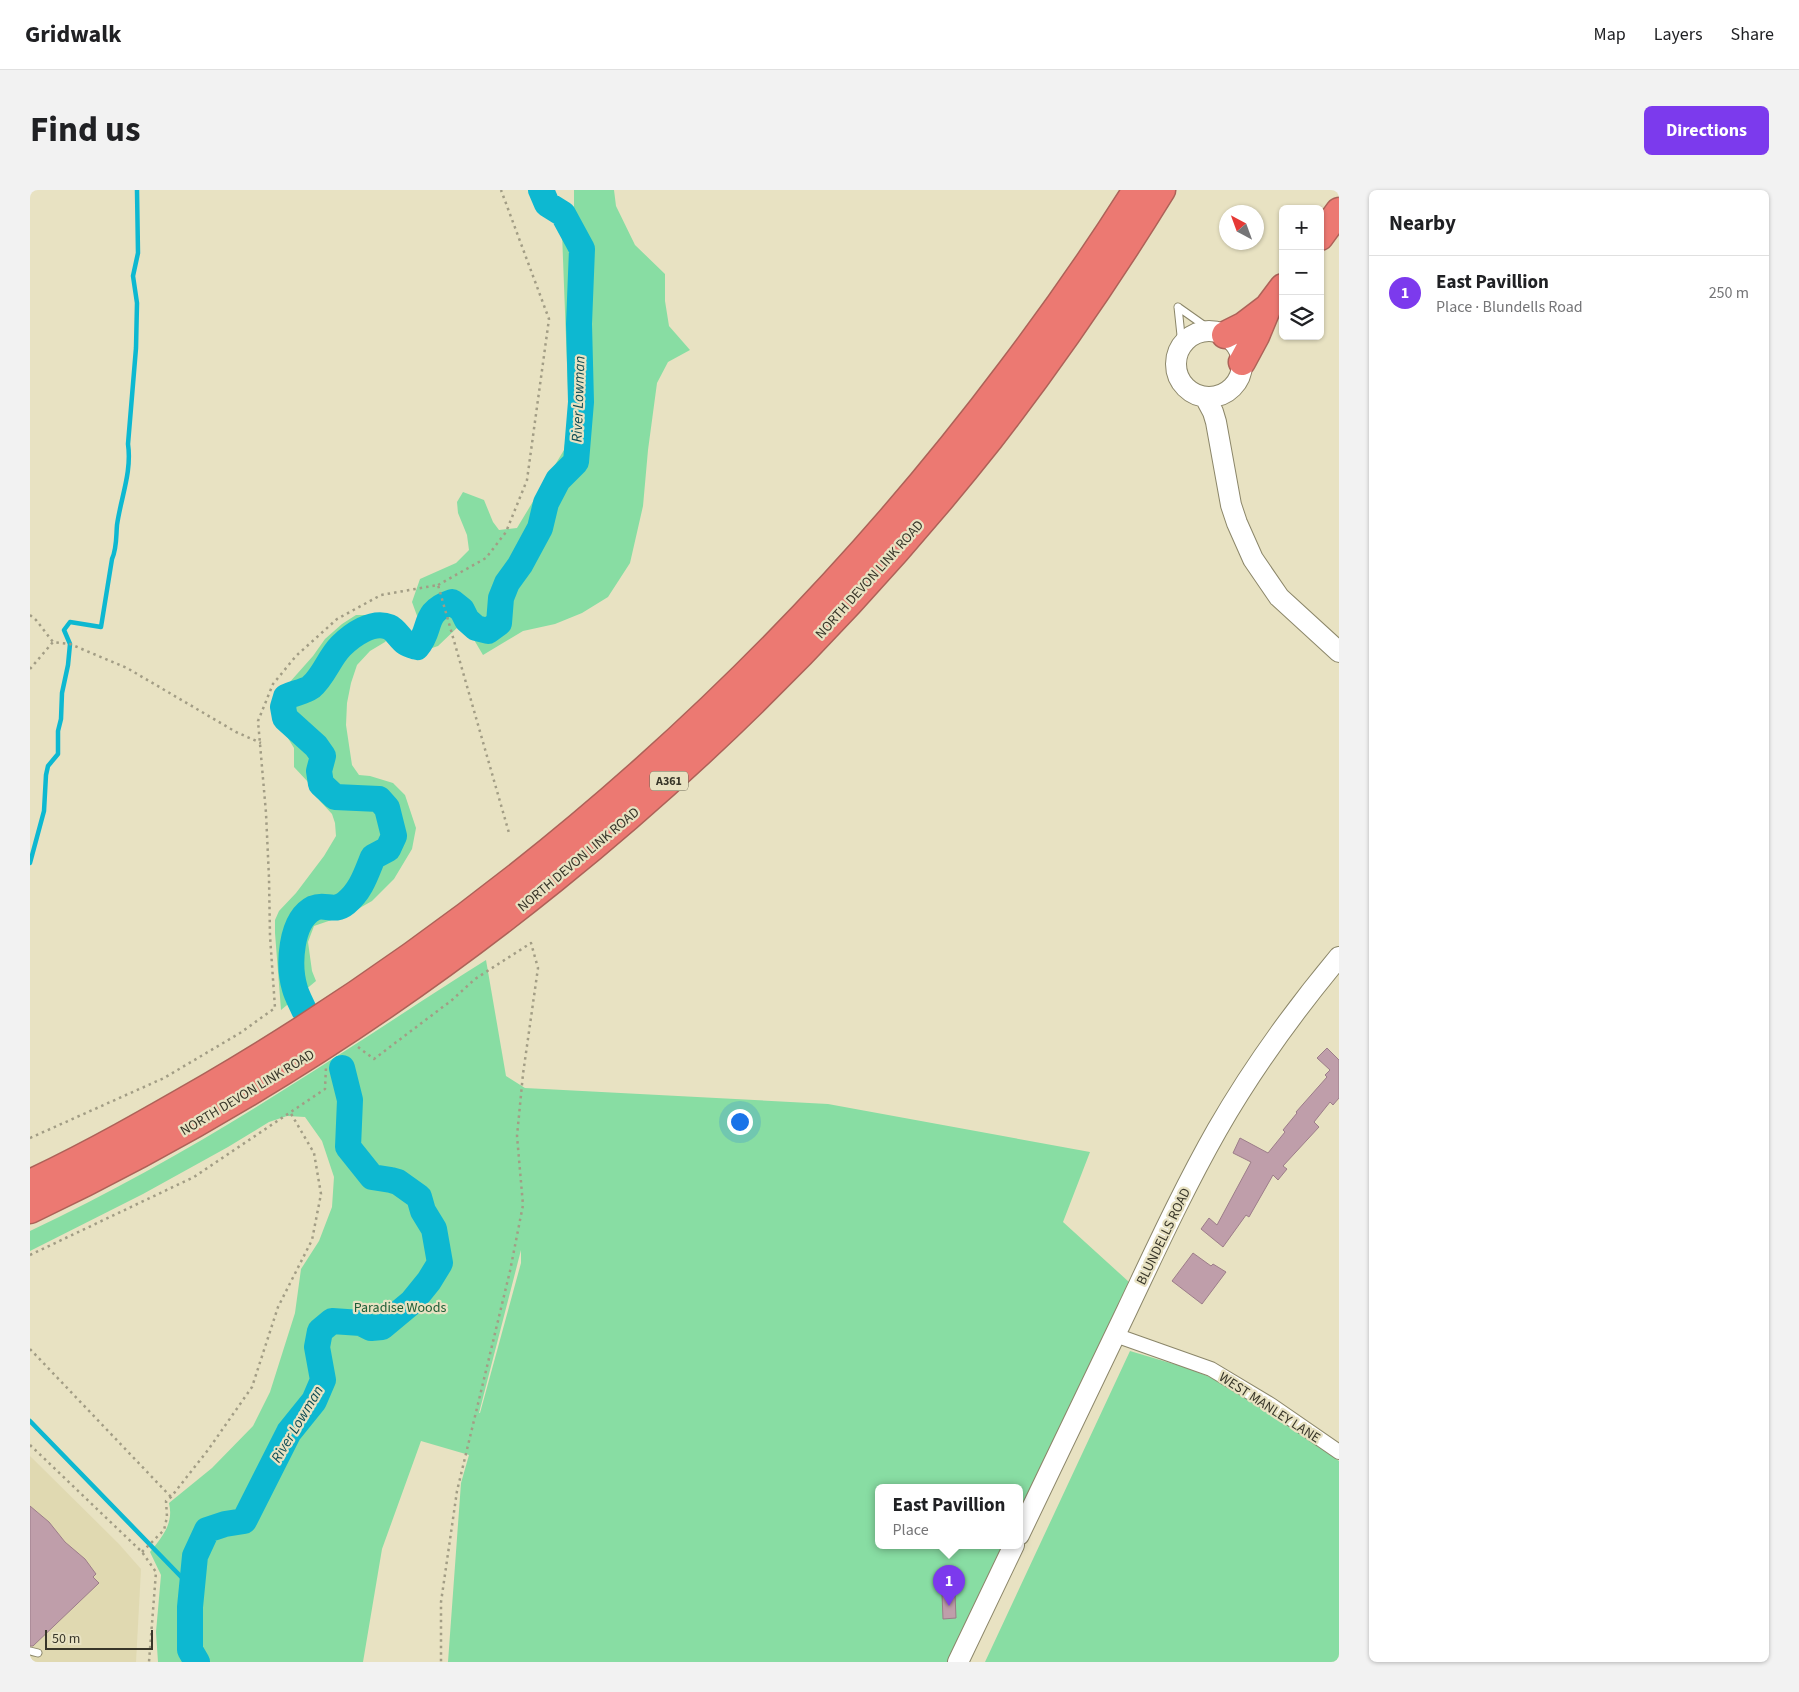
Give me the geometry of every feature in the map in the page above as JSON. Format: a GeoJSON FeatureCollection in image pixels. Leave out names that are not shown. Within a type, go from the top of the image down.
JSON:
{"type":"FeatureCollection","features":[{"type":"Feature","properties":{"kind":"highway","name":"NORTH DEVON LINK ROAD"},"geometry":{"type":"LineString","coordinates":[[30,1183],[66,1166],[163,1113],[251,1062],[364,990],[490,899],[592,816],[647,768],[697,722],[779,641],[908,500],[981,410],[1048,320],[1108,235],[1136,190]]}},
{"type":"Feature","properties":{"kind":"highway","name":"NORTH DEVON LINK ROAD"},"geometry":{"type":"LineString","coordinates":[[30,1210],[175,1136],[270,1080],[380,1009],[506,918],[609,835],[663,788],[796,660],[862,589],[930,511],[990,438],[1054,353],[1106,278],[1162,190]]}},
{"type":"Feature","properties":{"kind":"highway"},"geometry":{"type":"LineString","coordinates":[[1324,232],[1339,211]]}},
{"type":"Feature","properties":{"kind":"highway"},"geometry":{"type":"LineString","coordinates":[[1242,362],[1256,336],[1268,307],[1279,292]]}},
{"type":"Feature","properties":{"kind":"highway"},"geometry":{"type":"LineString","coordinates":[[1218,333],[1243,326],[1268,307]]}},
{"type":"Feature","properties":{"kind":"street"},"geometry":{"type":"LineString","coordinates":[[1222,454],[1233,387],[1240,376],[1242,362],[1237,346],[1218,333],[1195,334],[1182,345],[1176,361],[1178,378],[1189,391],[1205,397],[1221,395],[1233,387]]}},
{"type":"Feature","properties":{"kind":"street"},"geometry":{"type":"LineString","coordinates":[[1205,397],[1215,417],[1236,523],[1253,559],[1279,597],[1339,652]]}},
{"type":"Feature","properties":{"kind":"street","name":"BLUNDELLS ROAD"},"geometry":{"type":"LineString","coordinates":[[1023,1527],[1181,1198],[1226,1115],[1244,1085],[1278,1037],[1339,957]]}},
{"type":"Feature","properties":{"kind":"street","name":"WEST MANLEY LANE"},"geometry":{"type":"LineString","coordinates":[[1115,1335],[1217,1372],[1271,1405],[1339,1452]]}},
{"type":"Feature","properties":{"kind":"street"},"geometry":{"type":"LineString","coordinates":[[958,1662],[1012,1549]]}},
{"type":"Feature","properties":{"kind":"lane"},"geometry":{"type":"LineString","coordinates":[[1182,345],[1178,307],[1218,333]]}},
{"type":"Feature","properties":{"kind":"lane"},"geometry":{"type":"LineString","coordinates":[[30,1650],[38,1653]]}},
{"type":"Feature","properties":{"kind":"path"},"geometry":{"type":"LineString","coordinates":[[30,1138],[164,1078],[240,1033],[275,1008],[270,936],[270,878],[258,722],[273,684],[303,649],[337,619],[381,595],[438,585],[486,558],[506,532],[527,480],[549,319],[500,190]]}},
{"type":"Feature","properties":{"kind":"path"},"geometry":{"type":"LineString","coordinates":[[438,585],[509,833]]}},
{"type":"Feature","properties":{"kind":"path"},"geometry":{"type":"LineString","coordinates":[[30,615],[53,642],[70,644],[127,668],[236,732],[261,743]]}},
{"type":"Feature","properties":{"kind":"path"},"geometry":{"type":"LineString","coordinates":[[30,669],[53,642]]}},
{"type":"Feature","properties":{"kind":"path"},"geometry":{"type":"LineString","coordinates":[[356,1045],[374,1059],[452,1000],[475,980],[531,943],[538,968],[523,1074],[517,1136],[523,1205],[510,1271],[457,1491],[441,1602],[441,1662]]}},
{"type":"Feature","properties":{"kind":"path"},"geometry":{"type":"LineString","coordinates":[[30,1255],[194,1177],[325,1089],[326,1064]]}},
{"type":"Feature","properties":{"kind":"path"},"geometry":{"type":"LineString","coordinates":[[144,1551],[164,1530],[167,1517],[166,1500],[171,1497],[208,1450],[252,1387],[278,1307],[312,1240],[321,1194],[316,1162],[314,1154],[290,1112]]}},
{"type":"Feature","properties":{"kind":"path"},"geometry":{"type":"LineString","coordinates":[[30,1348],[171,1497]]}},
{"type":"Feature","properties":{"kind":"path"},"geometry":{"type":"LineString","coordinates":[[30,1445],[144,1551],[156,1572],[148,1662]]}},
{"type":"Feature","properties":{"kind":"shaded area"},"geometry":{"type":"Polygon","coordinates":[[[30,1456],[119,1544],[141,1569],[136,1662],[30,1662],[30,1456]]]}},
{"type":"Feature","properties":{"kind":"green space"},"geometry":{"type":"Polygon","coordinates":[[[574,190],[614,190],[616,206],[635,245],[665,274],[665,301],[669,326],[690,350],[668,362],[657,383],[643,506],[630,563],[608,597],[582,613],[555,624],[523,631],[483,655],[470,633],[460,625],[438,646],[432,648],[412,602],[420,579],[456,563],[469,550],[467,535],[458,513],[457,502],[463,492],[484,500],[493,522],[499,530],[517,528],[564,450],[569,417],[562,233],[556,222],[574,206],[574,190]]]}},
{"type":"Feature","properties":{"kind":"green space"},"geometry":{"type":"Polygon","coordinates":[[[356,615],[376,615],[395,618],[400,624],[385,642],[370,651],[357,665],[347,703],[346,725],[352,765],[359,775],[370,776],[393,783],[405,795],[416,828],[412,849],[394,879],[372,901],[349,914],[314,926],[308,942],[312,971],[316,981],[281,1010],[275,920],[279,911],[296,893],[324,856],[336,836],[332,814],[294,767],[294,748],[280,725],[276,710],[281,692],[313,656],[325,639],[356,615]]]}},
{"type":"Feature","properties":{"kind":"green space","name":"Paradise Woods"},"geometry":{"type":"Polygon","coordinates":[[[486,960],[506,1076],[525,1088],[828,1104],[1090,1152],[1063,1222],[1129,1282],[1023,1504],[1023,1484],[875,1484],[875,1549],[1001,1549],[948,1662],[448,1662],[461,1483],[469,1455],[421,1441],[382,1549],[363,1662],[158,1662],[156,1632],[161,1575],[150,1552],[166,1530],[170,1517],[169,1503],[212,1468],[253,1426],[270,1392],[295,1313],[301,1269],[319,1241],[332,1207],[334,1177],[322,1141],[305,1117],[287,1116],[269,1122],[143,1194],[30,1251],[30,1231],[160,1164],[310,1073],[486,960]],[[521,1250],[479,1413],[521,1263],[521,1250]]]}},
{"type":"Feature","properties":{"kind":"green space"},"geometry":{"type":"Polygon","coordinates":[[[1130,1351],[1187,1368],[1232,1386],[1339,1461],[1339,1662],[985,1662],[1130,1351]]]}},
{"type":"Feature","properties":{"kind":"building"},"geometry":{"type":"Polygon","coordinates":[[[1327,1048],[1339,1060],[1339,1098],[1333,1105],[1330,1102],[1314,1122],[1319,1127],[1283,1166],[1287,1169],[1278,1180],[1273,1175],[1249,1217],[1246,1215],[1223,1247],[1201,1229],[1209,1218],[1217,1225],[1251,1162],[1233,1153],[1240,1138],[1268,1153],[1285,1132],[1283,1130],[1296,1112],[1327,1077],[1325,1075],[1330,1070],[1317,1058],[1327,1048]]]}},
{"type":"Feature","properties":{"kind":"building"},"geometry":{"type":"Polygon","coordinates":[[[1193,1253],[1211,1266],[1213,1264],[1226,1272],[1202,1304],[1172,1281],[1193,1253]]]}},
{"type":"Feature","properties":{"kind":"building"},"geometry":{"type":"Polygon","coordinates":[[[30,1506],[49,1522],[65,1542],[85,1559],[96,1574],[93,1577],[99,1583],[33,1646],[30,1646],[30,1506]]]}},
{"type":"Feature","properties":{"kind":"building"},"geometry":{"type":"Polygon","coordinates":[[[942,1594],[955,1594],[956,1618],[943,1619],[942,1594]]]}},
{"type":"Feature","properties":{"kind":"waterway"},"geometry":{"type":"LineString","coordinates":[[30,863],[44,811],[48,766],[58,754],[58,731],[61,719],[62,693],[70,644],[64,630],[70,622],[101,627],[112,559],[116,546],[117,525],[129,465],[128,444],[136,348],[137,303],[133,276],[138,253],[137,190]]}},
{"type":"Feature","properties":{"kind":"waterway","name":"River Lowman"},"geometry":{"type":"LineString","coordinates":[[304,1010],[295,989],[292,968],[293,944],[300,922],[314,908],[334,908],[346,903],[356,893],[373,857],[388,849],[394,836],[387,808],[379,799],[335,797],[321,784],[319,771],[323,756],[316,746],[285,718],[283,707],[286,697],[305,690],[316,683],[341,646],[357,633],[370,627],[376,625],[389,627],[406,643],[417,647],[425,634],[432,616],[442,606],[452,602],[462,610],[467,620],[476,628],[488,631],[499,623],[501,598],[507,583],[520,565],[540,528],[546,503],[558,480],[576,462],[581,402],[579,324],[582,249],[563,214],[547,204],[541,190]]}},
{"type":"Feature","properties":{"kind":"waterway","name":"River Lowman"},"geometry":{"type":"LineString","coordinates":[[197,1662],[190,1650],[190,1607],[195,1556],[207,1530],[225,1524],[244,1521],[289,1432],[314,1401],[323,1380],[317,1347],[320,1331],[332,1321],[361,1323],[371,1328],[382,1327],[412,1302],[429,1281],[440,1263],[434,1229],[423,1211],[419,1197],[398,1182],[372,1177],[348,1147],[350,1100],[342,1068]]}},
{"type":"Feature","properties":{"kind":"waterway"},"geometry":{"type":"LineString","coordinates":[[30,1421],[192,1588]]}},
{"type":"Feature","properties":{"kind":"place","name":"East Pavillion"},"geometry":{"type":"Point","coordinates":[949,1606]}}]}
